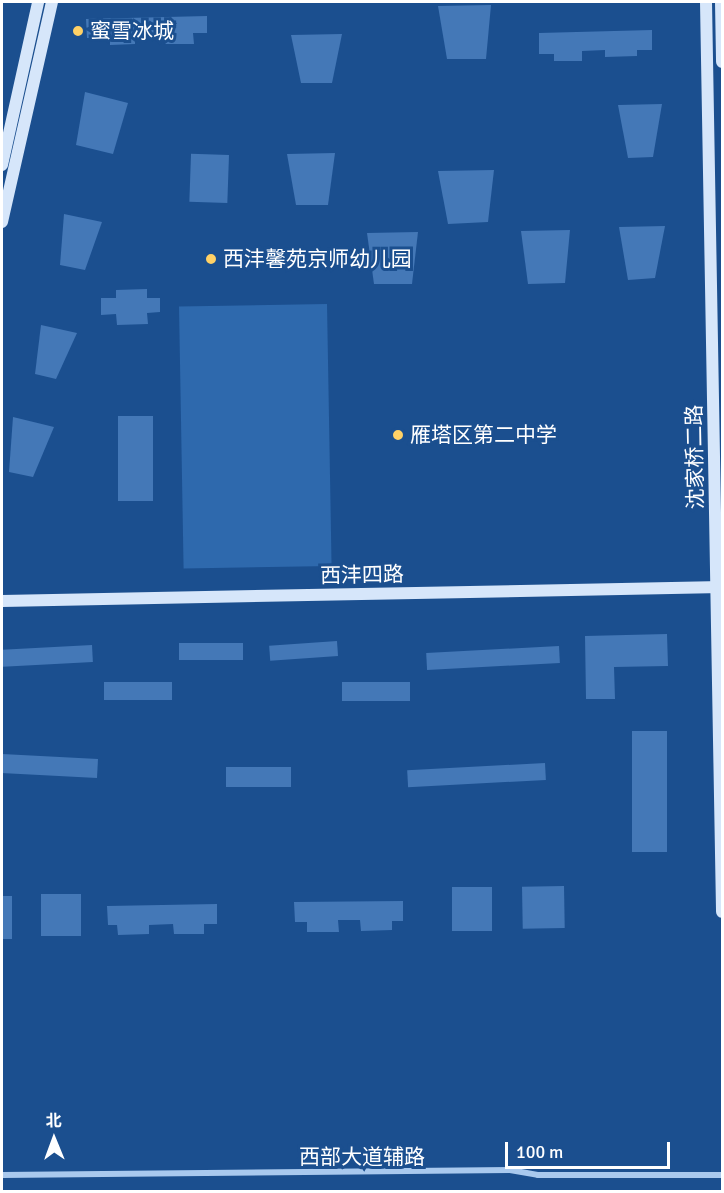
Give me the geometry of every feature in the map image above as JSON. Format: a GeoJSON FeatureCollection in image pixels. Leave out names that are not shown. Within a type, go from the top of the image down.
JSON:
{"type":"FeatureCollection","features":[{"type":"Feature","properties":{"kind":"street"},"geometry":{"type":"LineString","coordinates":[[2,165],[38,2]]}},
{"type":"Feature","properties":{"kind":"street"},"geometry":{"type":"LineString","coordinates":[[2,222],[52,2]]}},
{"type":"Feature","properties":{"kind":"street","name":"沈家桥二路"},"geometry":{"type":"LineString","coordinates":[[706,2],[720,587],[723,912]]}},
{"type":"Feature","properties":{"kind":"street"},"geometry":{"type":"LineString","coordinates":[[722,2],[723,62]]}},
{"type":"Feature","properties":{"kind":"street","name":"西沣四路"},"geometry":{"type":"LineString","coordinates":[[2,601],[720,587]]}},
{"type":"Feature","properties":{"kind":"street","name":"西部大道辅路"},"geometry":{"type":"LineString","coordinates":[[2,1175],[510,1170],[538,1175],[723,1175]]}},
{"type":"Feature","properties":{"kind":"shaded area"},"geometry":{"type":"Polygon","coordinates":[[[327,304],[332,566],[184,569],[179,307],[327,304]]]}},
{"type":"Feature","properties":{"kind":"building"},"geometry":{"type":"Polygon","coordinates":[[[491,5],[486,59],[447,59],[438,6],[491,5]]]}},
{"type":"Feature","properties":{"kind":"building"},"geometry":{"type":"Polygon","coordinates":[[[207,16],[207,33],[193,33],[194,44],[165,44],[164,35],[135,36],[135,44],[110,45],[110,37],[87,38],[86,19],[207,16]]]}},
{"type":"Feature","properties":{"kind":"building"},"geometry":{"type":"Polygon","coordinates":[[[652,30],[652,50],[637,50],[637,56],[605,57],[605,50],[582,51],[582,61],[554,61],[554,54],[539,54],[539,33],[652,30]]]}},
{"type":"Feature","properties":{"kind":"building"},"geometry":{"type":"Polygon","coordinates":[[[342,34],[332,83],[301,83],[291,35],[342,34]]]}},
{"type":"Feature","properties":{"kind":"building"},"geometry":{"type":"Polygon","coordinates":[[[85,92],[128,103],[113,154],[76,145],[85,92]]]}},
{"type":"Feature","properties":{"kind":"building"},"geometry":{"type":"Polygon","coordinates":[[[662,104],[653,157],[628,158],[618,105],[662,104]]]}},
{"type":"Feature","properties":{"kind":"building"},"geometry":{"type":"Polygon","coordinates":[[[335,153],[328,205],[296,205],[287,154],[335,153]]]}},
{"type":"Feature","properties":{"kind":"building"},"geometry":{"type":"Polygon","coordinates":[[[191,154],[229,155],[227,203],[189,202],[191,154]]]}},
{"type":"Feature","properties":{"kind":"building"},"geometry":{"type":"Polygon","coordinates":[[[494,170],[488,222],[448,224],[438,171],[494,170]]]}},
{"type":"Feature","properties":{"kind":"building"},"geometry":{"type":"Polygon","coordinates":[[[64,214],[102,222],[85,270],[60,265],[64,214]]]}},
{"type":"Feature","properties":{"kind":"building"},"geometry":{"type":"Polygon","coordinates":[[[665,226],[655,278],[628,280],[619,227],[665,226]]]}},
{"type":"Feature","properties":{"kind":"building"},"geometry":{"type":"Polygon","coordinates":[[[570,230],[565,283],[528,284],[521,231],[570,230]]]}},
{"type":"Feature","properties":{"kind":"building"},"geometry":{"type":"Polygon","coordinates":[[[418,232],[412,284],[374,284],[367,233],[418,232]]]}},
{"type":"Feature","properties":{"kind":"building"},"geometry":{"type":"Polygon","coordinates":[[[147,289],[147,298],[160,298],[160,312],[147,313],[148,324],[117,325],[116,314],[101,315],[101,298],[116,298],[116,290],[147,289]]]}},
{"type":"Feature","properties":{"kind":"building"},"geometry":{"type":"Polygon","coordinates":[[[41,325],[77,333],[56,379],[35,374],[41,325]]]}},
{"type":"Feature","properties":{"kind":"building"},"geometry":{"type":"Polygon","coordinates":[[[118,416],[153,416],[153,501],[118,501],[118,416]]]}},
{"type":"Feature","properties":{"kind":"building"},"geometry":{"type":"Polygon","coordinates":[[[13,417],[54,427],[33,477],[9,472],[13,417]]]}},
{"type":"Feature","properties":{"kind":"building"},"geometry":{"type":"Polygon","coordinates":[[[667,634],[668,666],[614,667],[615,699],[586,699],[585,636],[667,634]]]}},
{"type":"Feature","properties":{"kind":"building"},"geometry":{"type":"Polygon","coordinates":[[[337,641],[338,656],[270,661],[269,646],[337,641]]]}},
{"type":"Feature","properties":{"kind":"building"},"geometry":{"type":"Polygon","coordinates":[[[179,643],[243,643],[243,660],[179,660],[179,643]]]}},
{"type":"Feature","properties":{"kind":"building"},"geometry":{"type":"Polygon","coordinates":[[[92,645],[93,662],[3,667],[2,650],[92,645]]]}},
{"type":"Feature","properties":{"kind":"building"},"geometry":{"type":"Polygon","coordinates":[[[559,646],[560,663],[427,670],[426,653],[559,646]]]}},
{"type":"Feature","properties":{"kind":"building"},"geometry":{"type":"Polygon","coordinates":[[[104,682],[172,682],[172,700],[104,700],[104,682]]]}},
{"type":"Feature","properties":{"kind":"building"},"geometry":{"type":"Polygon","coordinates":[[[342,682],[410,682],[410,701],[342,701],[342,682]]]}},
{"type":"Feature","properties":{"kind":"building"},"geometry":{"type":"Polygon","coordinates":[[[632,731],[667,731],[667,852],[632,852],[632,731]]]}},
{"type":"Feature","properties":{"kind":"building"},"geometry":{"type":"Polygon","coordinates":[[[2,754],[98,759],[97,778],[2,773],[2,754]]]}},
{"type":"Feature","properties":{"kind":"building"},"geometry":{"type":"Polygon","coordinates":[[[545,763],[546,780],[408,787],[407,770],[545,763]]]}},
{"type":"Feature","properties":{"kind":"building"},"geometry":{"type":"Polygon","coordinates":[[[226,767],[291,767],[291,787],[226,787],[226,767]]]}},
{"type":"Feature","properties":{"kind":"building"},"geometry":{"type":"Polygon","coordinates":[[[564,886],[565,928],[523,929],[522,887],[564,886]]]}},
{"type":"Feature","properties":{"kind":"building"},"geometry":{"type":"Polygon","coordinates":[[[452,887],[492,887],[492,931],[452,931],[452,887]]]}},
{"type":"Feature","properties":{"kind":"building"},"geometry":{"type":"Polygon","coordinates":[[[41,894],[81,894],[81,936],[41,936],[41,894]]]}},
{"type":"Feature","properties":{"kind":"building"},"geometry":{"type":"Polygon","coordinates":[[[2,896],[12,896],[12,939],[2,939],[2,896]]]}},
{"type":"Feature","properties":{"kind":"building"},"geometry":{"type":"Polygon","coordinates":[[[403,901],[403,921],[392,921],[392,930],[361,931],[360,920],[338,920],[339,932],[307,932],[307,922],[295,922],[294,902],[403,901]]]}},
{"type":"Feature","properties":{"kind":"building"},"geometry":{"type":"Polygon","coordinates":[[[217,904],[217,924],[204,924],[204,934],[174,934],[173,924],[149,925],[149,934],[118,935],[117,925],[108,925],[107,906],[217,904]]]}},
{"type":"Feature","properties":{"kind":"place","name":"蜜雪冰城"},"geometry":{"type":"Point","coordinates":[78,31]}},
{"type":"Feature","properties":{"kind":"place","name":"西沣馨苑京师幼儿园"},"geometry":{"type":"Point","coordinates":[211,259]}},
{"type":"Feature","properties":{"kind":"place","name":"雁塔区第二中学"},"geometry":{"type":"Point","coordinates":[398,435]}}]}
